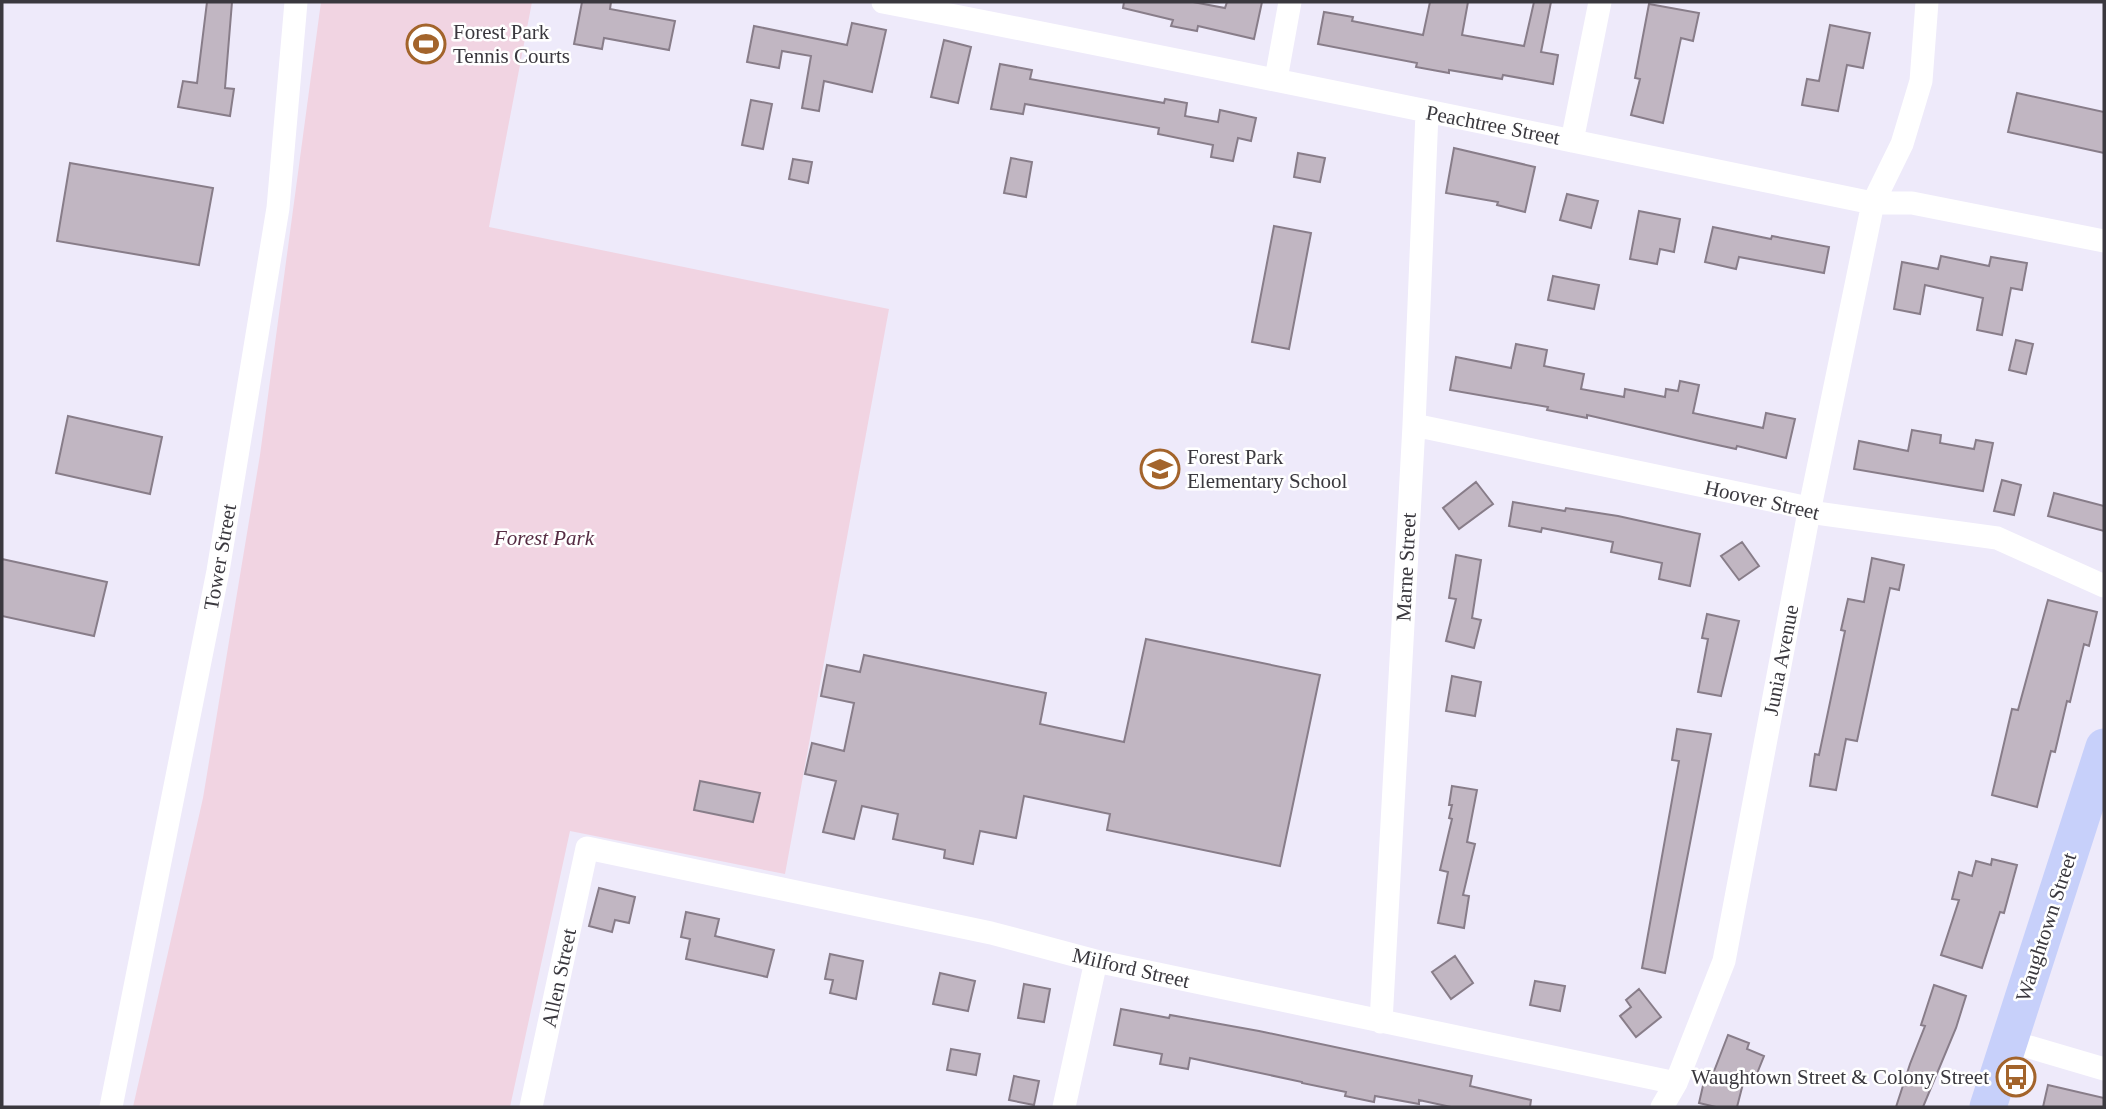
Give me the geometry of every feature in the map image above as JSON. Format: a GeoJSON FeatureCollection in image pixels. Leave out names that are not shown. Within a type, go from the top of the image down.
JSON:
{"type":"FeatureCollection","features":[{"type":"Feature","properties":{"kind":"main road","name":"Waughtown Street"},"geometry":{"type":"LineString","coordinates":[[1988,1107],[2104,747]]}},
{"type":"Feature","properties":{"kind":"street","name":"Tower Street"},"geometry":{"type":"LineString","coordinates":[[111,1107],[221,558],[278,208],[296,2]]}},
{"type":"Feature","properties":{"kind":"street","name":"Peachtree Street"},"geometry":{"type":"LineString","coordinates":[[883,2],[1276,79],[1427,113],[1873,203],[1912,203],[2104,241]]}},
{"type":"Feature","properties":{"kind":"street"},"geometry":{"type":"LineString","coordinates":[[1276,79],[1290,2]]}},
{"type":"Feature","properties":{"kind":"street"},"geometry":{"type":"LineString","coordinates":[[1572,141],[1600,2]]}},
{"type":"Feature","properties":{"kind":"street","name":"Junia Avenue"},"geometry":{"type":"LineString","coordinates":[[1662,1107],[1676,1083],[1724,961],[1809,512],[1873,203],[1902,144],[1921,81],[1927,2]]}},
{"type":"Feature","properties":{"kind":"street","name":"Marne Street"},"geometry":{"type":"LineString","coordinates":[[1381,1022],[1414,425],[1427,113]]}},
{"type":"Feature","properties":{"kind":"street","name":"Hoover Street"},"geometry":{"type":"LineString","coordinates":[[1414,425],[1799,506],[1809,512],[1997,538],[2104,586]]}},
{"type":"Feature","properties":{"kind":"street","name":"Milford Street"},"geometry":{"type":"LineString","coordinates":[[587,848],[991,933],[1096,961],[1676,1083]]}},
{"type":"Feature","properties":{"kind":"street","name":"Allen Street"},"geometry":{"type":"LineString","coordinates":[[531,1107],[587,848]]}},
{"type":"Feature","properties":{"kind":"street"},"geometry":{"type":"LineString","coordinates":[[1064,1107],[1096,961]]}},
{"type":"Feature","properties":{"kind":"street"},"geometry":{"type":"LineString","coordinates":[[2009,1041],[2104,1069]]}},
{"type":"Feature","properties":{"kind":"green space","name":"Forest Park"},"geometry":{"type":"Polygon","coordinates":[[[321,2],[532,2],[489,227],[889,309],[785,874],[570,831],[510,1107],[133,1107],[203,798],[260,455],[321,2]]]}},
{"type":"Feature","properties":{"kind":"building"},"geometry":{"type":"Polygon","coordinates":[[[207,2],[232,2],[225,88],[234,89],[230,116],[178,107],[183,81],[197,83],[207,2]]]}},
{"type":"Feature","properties":{"kind":"building"},"geometry":{"type":"Polygon","coordinates":[[[582,2],[611,2],[610,9],[675,21],[669,50],[604,38],[602,49],[574,44],[582,2]]]}},
{"type":"Feature","properties":{"kind":"building"},"geometry":{"type":"Polygon","coordinates":[[[1124,2],[1193,2],[1225,8],[1227,2],[1262,2],[1254,39],[1198,26],[1197,31],[1171,26],[1173,20],[1123,8],[1124,2]]]}},
{"type":"Feature","properties":{"kind":"building"},"geometry":{"type":"Polygon","coordinates":[[[1430,2],[1468,2],[1462,35],[1524,46],[1534,2],[1551,2],[1541,52],[1558,55],[1553,84],[1503,75],[1502,79],[1449,70],[1449,73],[1416,67],[1417,63],[1318,44],[1324,12],[1353,17],[1352,21],[1423,35],[1430,2]]]}},
{"type":"Feature","properties":{"kind":"building"},"geometry":{"type":"Polygon","coordinates":[[[1649,4],[1699,13],[1693,41],[1681,38],[1663,123],[1631,115],[1640,79],[1635,78],[1649,4]]]}},
{"type":"Feature","properties":{"kind":"building"},"geometry":{"type":"Polygon","coordinates":[[[852,23],[886,30],[872,92],[824,81],[819,111],[802,108],[811,56],[782,51],[779,68],[747,62],[754,26],[847,45],[852,23]]]}},
{"type":"Feature","properties":{"kind":"building"},"geometry":{"type":"Polygon","coordinates":[[[1830,25],[1870,33],[1863,68],[1847,65],[1838,111],[1802,105],[1807,79],[1819,81],[1830,25]]]}},
{"type":"Feature","properties":{"kind":"building"},"geometry":{"type":"Polygon","coordinates":[[[944,40],[971,47],[958,103],[931,97],[944,40]]]}},
{"type":"Feature","properties":{"kind":"building"},"geometry":{"type":"Polygon","coordinates":[[[1000,64],[1032,70],[1030,79],[1164,103],[1165,99],[1187,103],[1185,116],[1218,122],[1220,110],[1256,118],[1251,141],[1238,138],[1233,161],[1211,157],[1213,145],[1158,134],[1159,128],[1025,104],[1023,114],[991,109],[1000,64]]]}},
{"type":"Feature","properties":{"kind":"building"},"geometry":{"type":"Polygon","coordinates":[[[2017,93],[2104,112],[2104,153],[2008,132],[2017,93]]]}},
{"type":"Feature","properties":{"kind":"building"},"geometry":{"type":"Polygon","coordinates":[[[751,100],[772,104],[763,149],[742,145],[751,100]]]}},
{"type":"Feature","properties":{"kind":"building"},"geometry":{"type":"Polygon","coordinates":[[[1454,148],[1535,167],[1525,212],[1497,205],[1498,202],[1446,193],[1454,148]]]}},
{"type":"Feature","properties":{"kind":"building"},"geometry":{"type":"Polygon","coordinates":[[[1298,153],[1325,158],[1320,182],[1294,177],[1298,153]]]}},
{"type":"Feature","properties":{"kind":"building"},"geometry":{"type":"Polygon","coordinates":[[[1011,158],[1032,162],[1026,197],[1004,193],[1011,158]]]}},
{"type":"Feature","properties":{"kind":"building"},"geometry":{"type":"Polygon","coordinates":[[[793,159],[812,162],[808,183],[789,179],[793,159]]]}},
{"type":"Feature","properties":{"kind":"building"},"geometry":{"type":"Polygon","coordinates":[[[70,163],[213,188],[199,265],[57,241],[70,163]]]}},
{"type":"Feature","properties":{"kind":"building"},"geometry":{"type":"Polygon","coordinates":[[[1567,194],[1598,201],[1591,228],[1560,220],[1567,194]]]}},
{"type":"Feature","properties":{"kind":"building"},"geometry":{"type":"Polygon","coordinates":[[[1639,211],[1680,219],[1674,252],[1660,249],[1657,264],[1630,259],[1639,211]]]}},
{"type":"Feature","properties":{"kind":"building"},"geometry":{"type":"Polygon","coordinates":[[[1274,226],[1311,233],[1289,349],[1252,342],[1274,226]]]}},
{"type":"Feature","properties":{"kind":"building"},"geometry":{"type":"Polygon","coordinates":[[[1713,227],[1829,247],[1824,273],[1739,257],[1736,269],[1705,262],[1713,227]]]}},
{"type":"Feature","properties":{"kind":"building"},"geometry":{"type":"Polygon","coordinates":[[[1941,256],[1989,266],[1991,257],[2027,263],[2022,290],[2011,288],[2002,335],[1977,330],[1983,298],[1925,285],[1920,314],[1894,309],[1902,262],[1938,269],[1941,256]]]}},
{"type":"Feature","properties":{"kind":"building"},"geometry":{"type":"Polygon","coordinates":[[[1553,276],[1599,285],[1594,309],[1548,300],[1553,276]]]}},
{"type":"Feature","properties":{"kind":"building"},"geometry":{"type":"Polygon","coordinates":[[[2016,340],[2033,344],[2026,374],[2009,370],[2016,340]]]}},
{"type":"Feature","properties":{"kind":"building"},"geometry":{"type":"Polygon","coordinates":[[[1516,344],[1547,350],[1544,366],[1584,374],[1581,389],[1624,397],[1625,389],[1665,397],[1666,389],[1678,391],[1680,381],[1699,385],[1693,413],[1763,428],[1766,413],[1795,419],[1786,458],[1587,415],[1587,418],[1547,410],[1548,407],[1450,390],[1456,357],[1511,368],[1516,344]]]}},
{"type":"Feature","properties":{"kind":"building"},"geometry":{"type":"Polygon","coordinates":[[[68,416],[162,437],[150,494],[56,473],[68,416]]]}},
{"type":"Feature","properties":{"kind":"building"},"geometry":{"type":"Polygon","coordinates":[[[1912,430],[1941,435],[1940,443],[1974,449],[1976,440],[1993,443],[1983,491],[1854,469],[1859,441],[1908,451],[1912,430]]]}},
{"type":"Feature","properties":{"kind":"building"},"geometry":{"type":"Polygon","coordinates":[[[2002,480],[2021,485],[2014,515],[1994,511],[2002,480]]]}},
{"type":"Feature","properties":{"kind":"building"},"geometry":{"type":"Polygon","coordinates":[[[1476,482],[1493,504],[1459,529],[1443,508],[1476,482]]]}},
{"type":"Feature","properties":{"kind":"building"},"geometry":{"type":"Polygon","coordinates":[[[2054,493],[2104,506],[2104,531],[2048,516],[2054,493]]]}},
{"type":"Feature","properties":{"kind":"building"},"geometry":{"type":"Polygon","coordinates":[[[1513,502],[1618,516],[1700,534],[1690,586],[1659,579],[1662,563],[1611,552],[1613,542],[1542,528],[1541,532],[1509,526],[1513,502]]]}},
{"type":"Feature","properties":{"kind":"building"},"geometry":{"type":"Polygon","coordinates":[[[1742,542],[1759,566],[1739,580],[1721,556],[1742,542]]]}},
{"type":"Feature","properties":{"kind":"building"},"geometry":{"type":"Polygon","coordinates":[[[1456,555],[1481,560],[1472,618],[1481,620],[1474,648],[1446,641],[1456,599],[1449,598],[1456,555]]]}},
{"type":"Feature","properties":{"kind":"building"},"geometry":{"type":"Polygon","coordinates":[[[1872,558],[1904,565],[1899,590],[1890,588],[1857,741],[1846,739],[1836,790],[1810,786],[1815,754],[1819,755],[1845,631],[1841,630],[1848,599],[1864,602],[1872,558]]]}},
{"type":"Feature","properties":{"kind":"building"},"geometry":{"type":"Polygon","coordinates":[[[2,559],[107,582],[94,636],[2,616],[2,559]]]}},
{"type":"Feature","properties":{"kind":"building"},"geometry":{"type":"Polygon","coordinates":[[[2048,600],[2097,612],[2089,646],[2084,644],[2055,752],[2051,751],[2037,807],[1992,795],[2012,709],[2018,710],[2048,600]]]}},
{"type":"Feature","properties":{"kind":"building"},"geometry":{"type":"Polygon","coordinates":[[[1707,614],[1739,621],[1721,696],[1698,692],[1708,639],[1702,638],[1707,614]]]}},
{"type":"Feature","properties":{"kind":"building"},"geometry":{"type":"Polygon","coordinates":[[[1146,639],[1320,675],[1280,866],[1107,830],[1110,814],[1024,796],[1016,838],[980,831],[973,864],[944,858],[945,850],[893,839],[898,814],[862,806],[854,839],[823,832],[836,781],[805,774],[812,743],[844,751],[854,703],[821,696],[827,665],[860,672],[864,655],[1046,693],[1040,724],[1124,742],[1146,639]]]}},
{"type":"Feature","properties":{"kind":"building"},"geometry":{"type":"Polygon","coordinates":[[[1452,676],[1481,682],[1475,716],[1446,711],[1452,676]]]}},
{"type":"Feature","properties":{"kind":"building"},"geometry":{"type":"Polygon","coordinates":[[[1677,729],[1711,734],[1665,973],[1642,968],[1679,761],[1672,760],[1677,729]]]}},
{"type":"Feature","properties":{"kind":"building"},"geometry":{"type":"Polygon","coordinates":[[[700,781],[760,793],[753,822],[694,810],[700,781]]]}},
{"type":"Feature","properties":{"kind":"building"},"geometry":{"type":"Polygon","coordinates":[[[1452,786],[1477,790],[1467,842],[1475,844],[1463,895],[1469,896],[1464,928],[1438,923],[1448,872],[1440,870],[1452,819],[1449,818],[1452,805],[1449,805],[1452,786]]]}},
{"type":"Feature","properties":{"kind":"building"},"geometry":{"type":"Polygon","coordinates":[[[1992,859],[2017,865],[2004,913],[2000,912],[1982,968],[1941,955],[1959,900],[1952,899],[1959,872],[1972,876],[1976,861],[1991,865],[1992,859]]]}},
{"type":"Feature","properties":{"kind":"building"},"geometry":{"type":"Polygon","coordinates":[[[599,888],[635,897],[629,923],[615,920],[612,932],[589,926],[599,888]]]}},
{"type":"Feature","properties":{"kind":"building"},"geometry":{"type":"Polygon","coordinates":[[[686,912],[719,919],[715,936],[774,950],[767,977],[686,959],[690,939],[681,937],[686,912]]]}},
{"type":"Feature","properties":{"kind":"building"},"geometry":{"type":"Polygon","coordinates":[[[830,954],[863,961],[856,999],[830,993],[833,980],[825,979],[830,954]]]}},
{"type":"Feature","properties":{"kind":"building"},"geometry":{"type":"Polygon","coordinates":[[[1455,956],[1473,983],[1451,999],[1432,972],[1455,956]]]}},
{"type":"Feature","properties":{"kind":"building"},"geometry":{"type":"Polygon","coordinates":[[[940,973],[975,981],[968,1011],[933,1004],[940,973]]]}},
{"type":"Feature","properties":{"kind":"building"},"geometry":{"type":"Polygon","coordinates":[[[1535,981],[1565,986],[1560,1011],[1530,1005],[1535,981]]]}},
{"type":"Feature","properties":{"kind":"building"},"geometry":{"type":"Polygon","coordinates":[[[1024,984],[1050,989],[1044,1022],[1018,1018],[1024,984]]]}},
{"type":"Feature","properties":{"kind":"building"},"geometry":{"type":"Polygon","coordinates":[[[1934,985],[1966,996],[1956,1028],[1923,1107],[1896,1107],[1925,1026],[1921,1025],[1934,985]]]}},
{"type":"Feature","properties":{"kind":"building"},"geometry":{"type":"Polygon","coordinates":[[[1639,989],[1661,1017],[1636,1037],[1620,1016],[1631,1007],[1626,1000],[1639,989]]]}},
{"type":"Feature","properties":{"kind":"building"},"geometry":{"type":"Polygon","coordinates":[[[1121,1009],[1259,1031],[1472,1076],[1470,1086],[1531,1100],[1530,1107],[1451,1107],[1419,1100],[1419,1104],[1375,1096],[1374,1102],[1345,1096],[1346,1092],[1190,1058],[1188,1069],[1160,1064],[1162,1054],[1114,1045],[1121,1009]]]}},
{"type":"Feature","properties":{"kind":"building"},"geometry":{"type":"Polygon","coordinates":[[[1728,1035],[1749,1043],[1747,1049],[1764,1056],[1756,1076],[1746,1072],[1737,1107],[1716,1107],[1699,1103],[1705,1077],[1711,1079],[1728,1035]]]}},
{"type":"Feature","properties":{"kind":"building"},"geometry":{"type":"Polygon","coordinates":[[[951,1049],[980,1054],[976,1075],[947,1070],[951,1049]]]}},
{"type":"Feature","properties":{"kind":"building"},"geometry":{"type":"Polygon","coordinates":[[[1014,1076],[1039,1081],[1034,1105],[1009,1100],[1014,1076]]]}},
{"type":"Feature","properties":{"kind":"building"},"geometry":{"type":"Polygon","coordinates":[[[2048,1085],[2104,1098],[2104,1107],[2043,1107],[2048,1085]]]}},
{"type":"Feature","properties":{"kind":"place","name":"Forest Park Tennis Courts"},"geometry":{"type":"Point","coordinates":[426,44]}},
{"type":"Feature","properties":{"kind":"place","name":"Forest Park Elementary School"},"geometry":{"type":"Point","coordinates":[1160,469]}},
{"type":"Feature","properties":{"kind":"place","name":"Waughtown Street & Colony Street"},"geometry":{"type":"Point","coordinates":[2016,1077]}}]}
